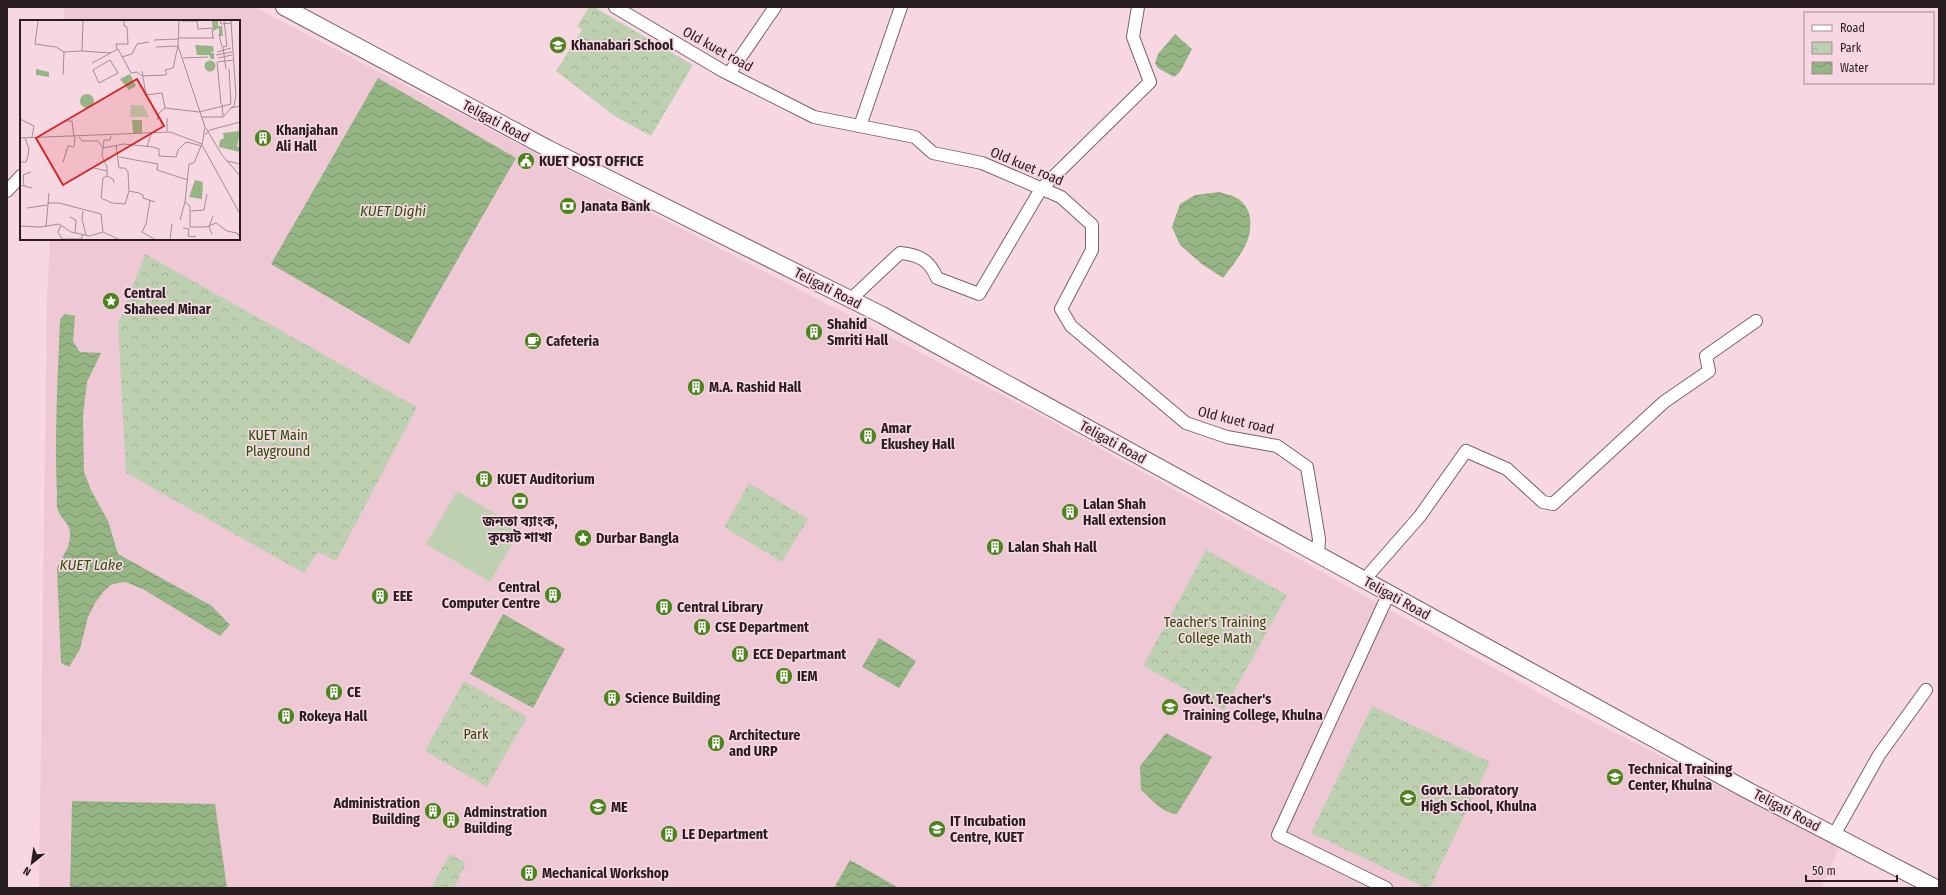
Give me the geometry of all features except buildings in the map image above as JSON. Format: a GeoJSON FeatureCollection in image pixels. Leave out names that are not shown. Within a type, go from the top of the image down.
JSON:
{"type":"FeatureCollection","features":[{"type":"Feature","properties":{"kind":"main road","name":"Teligati Road"},"geometry":{"type":"LineString","coordinates":[[284,7],[547,148],[896,322],[1747,790],[1936,888]]}},
{"type":"Feature","properties":{"kind":"street","name":"Old kuet road"},"geometry":{"type":"LineString","coordinates":[[615,7],[729,74],[814,117],[915,137],[933,153],[982,163],[1061,197],[1092,225],[1092,250],[1061,308],[1071,326],[1186,423],[1227,436],[1277,446],[1307,467],[1319,539],[1318,554]]}},
{"type":"Feature","properties":{"kind":"street"},"geometry":{"type":"LineString","coordinates":[[729,74],[774,7]]}},
{"type":"Feature","properties":{"kind":"street"},"geometry":{"type":"LineString","coordinates":[[860,126],[901,7]]}},
{"type":"Feature","properties":{"kind":"street"},"geometry":{"type":"LineString","coordinates":[[851,299],[900,252],[915,254],[931,265],[937,278],[979,294],[1041,188],[1150,82],[1133,37],[1138,7]]}},
{"type":"Feature","properties":{"kind":"street"},"geometry":{"type":"LineString","coordinates":[[7,191],[20,177]]}},
{"type":"Feature","properties":{"kind":"street"},"geometry":{"type":"LineString","coordinates":[[1364,580],[1420,516],[1466,451],[1507,469],[1543,502],[1553,504],[1664,402],[1709,370],[1706,356],[1756,321]]}},
{"type":"Feature","properties":{"kind":"street"},"geometry":{"type":"LineString","coordinates":[[1386,888],[1278,835],[1388,593]]}},
{"type":"Feature","properties":{"kind":"street"},"geometry":{"type":"LineString","coordinates":[[1834,835],[1879,755],[1926,690]]}},
{"type":"Feature","properties":{"kind":"shaded area"},"geometry":{"type":"Polygon","coordinates":[[[64,7],[254,7],[1033,411],[1564,707],[1839,847],[1821,888],[39,888],[47,298],[50,240],[240,240],[240,20],[63,20],[64,7]]]}},
{"type":"Feature","properties":{"kind":"green space"},"geometry":{"type":"Polygon","coordinates":[[[589,7],[594,7],[693,65],[651,136],[616,117],[556,71],[582,30],[577,26],[589,7]]]}},
{"type":"Feature","properties":{"kind":"green space","name":"KUET Main Playground"},"geometry":{"type":"Polygon","coordinates":[[[145,254],[417,407],[336,561],[318,552],[304,573],[126,473],[118,324],[145,254]]]}},
{"type":"Feature","properties":{"kind":"green space"},"geometry":{"type":"Polygon","coordinates":[[[749,483],[808,519],[782,562],[724,527],[749,483]]]}},
{"type":"Feature","properties":{"kind":"green space"},"geometry":{"type":"Polygon","coordinates":[[[457,491],[521,529],[490,582],[426,544],[457,491]]]}},
{"type":"Feature","properties":{"kind":"green space","name":"Teacher's Training College Math"},"geometry":{"type":"Polygon","coordinates":[[[1206,550],[1287,595],[1224,710],[1143,666],[1206,550]]]}},
{"type":"Feature","properties":{"kind":"green space","name":"Park"},"geometry":{"type":"Polygon","coordinates":[[[464,681],[527,717],[487,787],[425,751],[464,681]]]}},
{"type":"Feature","properties":{"kind":"green space"},"geometry":{"type":"Polygon","coordinates":[[[1372,706],[1490,762],[1430,888],[1426,888],[1311,833],[1372,706]]]}},
{"type":"Feature","properties":{"kind":"green space"},"geometry":{"type":"Polygon","coordinates":[[[450,854],[466,863],[454,888],[431,888],[450,854]]]}},
{"type":"Feature","properties":{"kind":"water"},"geometry":{"type":"Polygon","coordinates":[[[1175,34],[1192,49],[1180,72],[1174,77],[1158,68],[1155,63],[1158,54],[1175,34]]]}},
{"type":"Feature","properties":{"kind":"water","name":"KUET Dighi"},"geometry":{"type":"Polygon","coordinates":[[[378,78],[516,158],[409,344],[271,264],[378,78]]]}},
{"type":"Feature","properties":{"kind":"water"},"geometry":{"type":"Polygon","coordinates":[[[1219,192],[1233,196],[1240,200],[1246,206],[1250,218],[1249,235],[1243,250],[1223,278],[1203,265],[1180,245],[1172,227],[1180,204],[1195,195],[1219,192]]]}},
{"type":"Feature","properties":{"kind":"water","name":"KUET Lake"},"geometry":{"type":"Polygon","coordinates":[[[65,314],[75,316],[73,341],[80,352],[101,353],[87,382],[83,415],[84,472],[91,490],[108,521],[118,554],[212,606],[230,625],[220,636],[143,589],[126,582],[112,584],[103,592],[95,603],[88,617],[80,649],[69,667],[61,663],[57,569],[70,541],[70,531],[59,514],[57,506],[56,428],[60,319],[65,314]]]}},
{"type":"Feature","properties":{"kind":"water"},"geometry":{"type":"Polygon","coordinates":[[[503,614],[565,649],[533,708],[470,674],[503,614]]]}},
{"type":"Feature","properties":{"kind":"water"},"geometry":{"type":"Polygon","coordinates":[[[879,638],[916,661],[899,688],[862,667],[879,638]]]}},
{"type":"Feature","properties":{"kind":"water"},"geometry":{"type":"Polygon","coordinates":[[[1166,733],[1212,757],[1177,814],[1162,809],[1141,790],[1140,766],[1166,733]]]}},
{"type":"Feature","properties":{"kind":"water"},"geometry":{"type":"Polygon","coordinates":[[[72,801],[215,804],[227,888],[70,888],[72,801]]]}},
{"type":"Feature","properties":{"kind":"water"},"geometry":{"type":"Polygon","coordinates":[[[850,860],[899,888],[834,888],[850,860]]]}},
{"type":"Feature","properties":{"kind":"place","name":"Khanabari School"},"geometry":{"type":"Point","coordinates":[558,45]}},
{"type":"Feature","properties":{"kind":"place","name":"Khanjahan Ali Hall"},"geometry":{"type":"Point","coordinates":[263,138]}},
{"type":"Feature","properties":{"kind":"place","name":"KUET POST OFFICE"},"geometry":{"type":"Point","coordinates":[526,161]}},
{"type":"Feature","properties":{"kind":"place","name":"Janata Bank"},"geometry":{"type":"Point","coordinates":[568,206]}},
{"type":"Feature","properties":{"kind":"place","name":"Central Shaheed Minar"},"geometry":{"type":"Point","coordinates":[111,301]}},
{"type":"Feature","properties":{"kind":"place","name":"Shahid Smriti Hall"},"geometry":{"type":"Point","coordinates":[814,332]}},
{"type":"Feature","properties":{"kind":"place","name":"Cafeteria"},"geometry":{"type":"Point","coordinates":[533,341]}},
{"type":"Feature","properties":{"kind":"place","name":"M.A. Rashid Hall"},"geometry":{"type":"Point","coordinates":[696,387]}},
{"type":"Feature","properties":{"kind":"place","name":"Amar Ekushey Hall"},"geometry":{"type":"Point","coordinates":[868,436]}},
{"type":"Feature","properties":{"kind":"place","name":"KUET Auditorium"},"geometry":{"type":"Point","coordinates":[484,479]}},
{"type":"Feature","properties":{"kind":"place","name":"জনতা ব্যাংক, কুয়েট শাখা"},"geometry":{"type":"Point","coordinates":[520,501]}},
{"type":"Feature","properties":{"kind":"place","name":"Lalan Shah Hall extension"},"geometry":{"type":"Point","coordinates":[1070,512]}},
{"type":"Feature","properties":{"kind":"place","name":"Durbar Bangla"},"geometry":{"type":"Point","coordinates":[583,538]}},
{"type":"Feature","properties":{"kind":"place","name":"Lalan Shah Hall"},"geometry":{"type":"Point","coordinates":[995,547]}},
{"type":"Feature","properties":{"kind":"place","name":"Central Computer Centre"},"geometry":{"type":"Point","coordinates":[553,595]}},
{"type":"Feature","properties":{"kind":"place","name":"EEE"},"geometry":{"type":"Point","coordinates":[380,596]}},
{"type":"Feature","properties":{"kind":"place","name":"Central Library"},"geometry":{"type":"Point","coordinates":[664,607]}},
{"type":"Feature","properties":{"kind":"place","name":"CSE Department"},"geometry":{"type":"Point","coordinates":[702,627]}},
{"type":"Feature","properties":{"kind":"place","name":"ECE Departmant"},"geometry":{"type":"Point","coordinates":[740,654]}},
{"type":"Feature","properties":{"kind":"place","name":"IEM"},"geometry":{"type":"Point","coordinates":[784,676]}},
{"type":"Feature","properties":{"kind":"place","name":"CE"},"geometry":{"type":"Point","coordinates":[334,692]}},
{"type":"Feature","properties":{"kind":"place","name":"Science Building"},"geometry":{"type":"Point","coordinates":[612,698]}},
{"type":"Feature","properties":{"kind":"place","name":"Govt. Teacher's Training College, Khulna"},"geometry":{"type":"Point","coordinates":[1170,707]}},
{"type":"Feature","properties":{"kind":"place","name":"Rokeya Hall"},"geometry":{"type":"Point","coordinates":[286,716]}},
{"type":"Feature","properties":{"kind":"place","name":"Architecture and URP"},"geometry":{"type":"Point","coordinates":[716,743]}},
{"type":"Feature","properties":{"kind":"place","name":"Technical Training Center, Khulna"},"geometry":{"type":"Point","coordinates":[1615,777]}},
{"type":"Feature","properties":{"kind":"place","name":"Govt. Laboratory High School, Khulna"},"geometry":{"type":"Point","coordinates":[1408,798]}},
{"type":"Feature","properties":{"kind":"place","name":"ME"},"geometry":{"type":"Point","coordinates":[598,807]}},
{"type":"Feature","properties":{"kind":"place","name":"Administration Building"},"geometry":{"type":"Point","coordinates":[433,811]}},
{"type":"Feature","properties":{"kind":"place","name":"Adminstration Building"},"geometry":{"type":"Point","coordinates":[451,820]}},
{"type":"Feature","properties":{"kind":"place","name":"IT Incubation Centre, KUET"},"geometry":{"type":"Point","coordinates":[937,829]}},
{"type":"Feature","properties":{"kind":"place","name":"LE Department"},"geometry":{"type":"Point","coordinates":[669,834]}},
{"type":"Feature","properties":{"kind":"place","name":"Mechanical Workshop"},"geometry":{"type":"Point","coordinates":[529,873]}}]}
